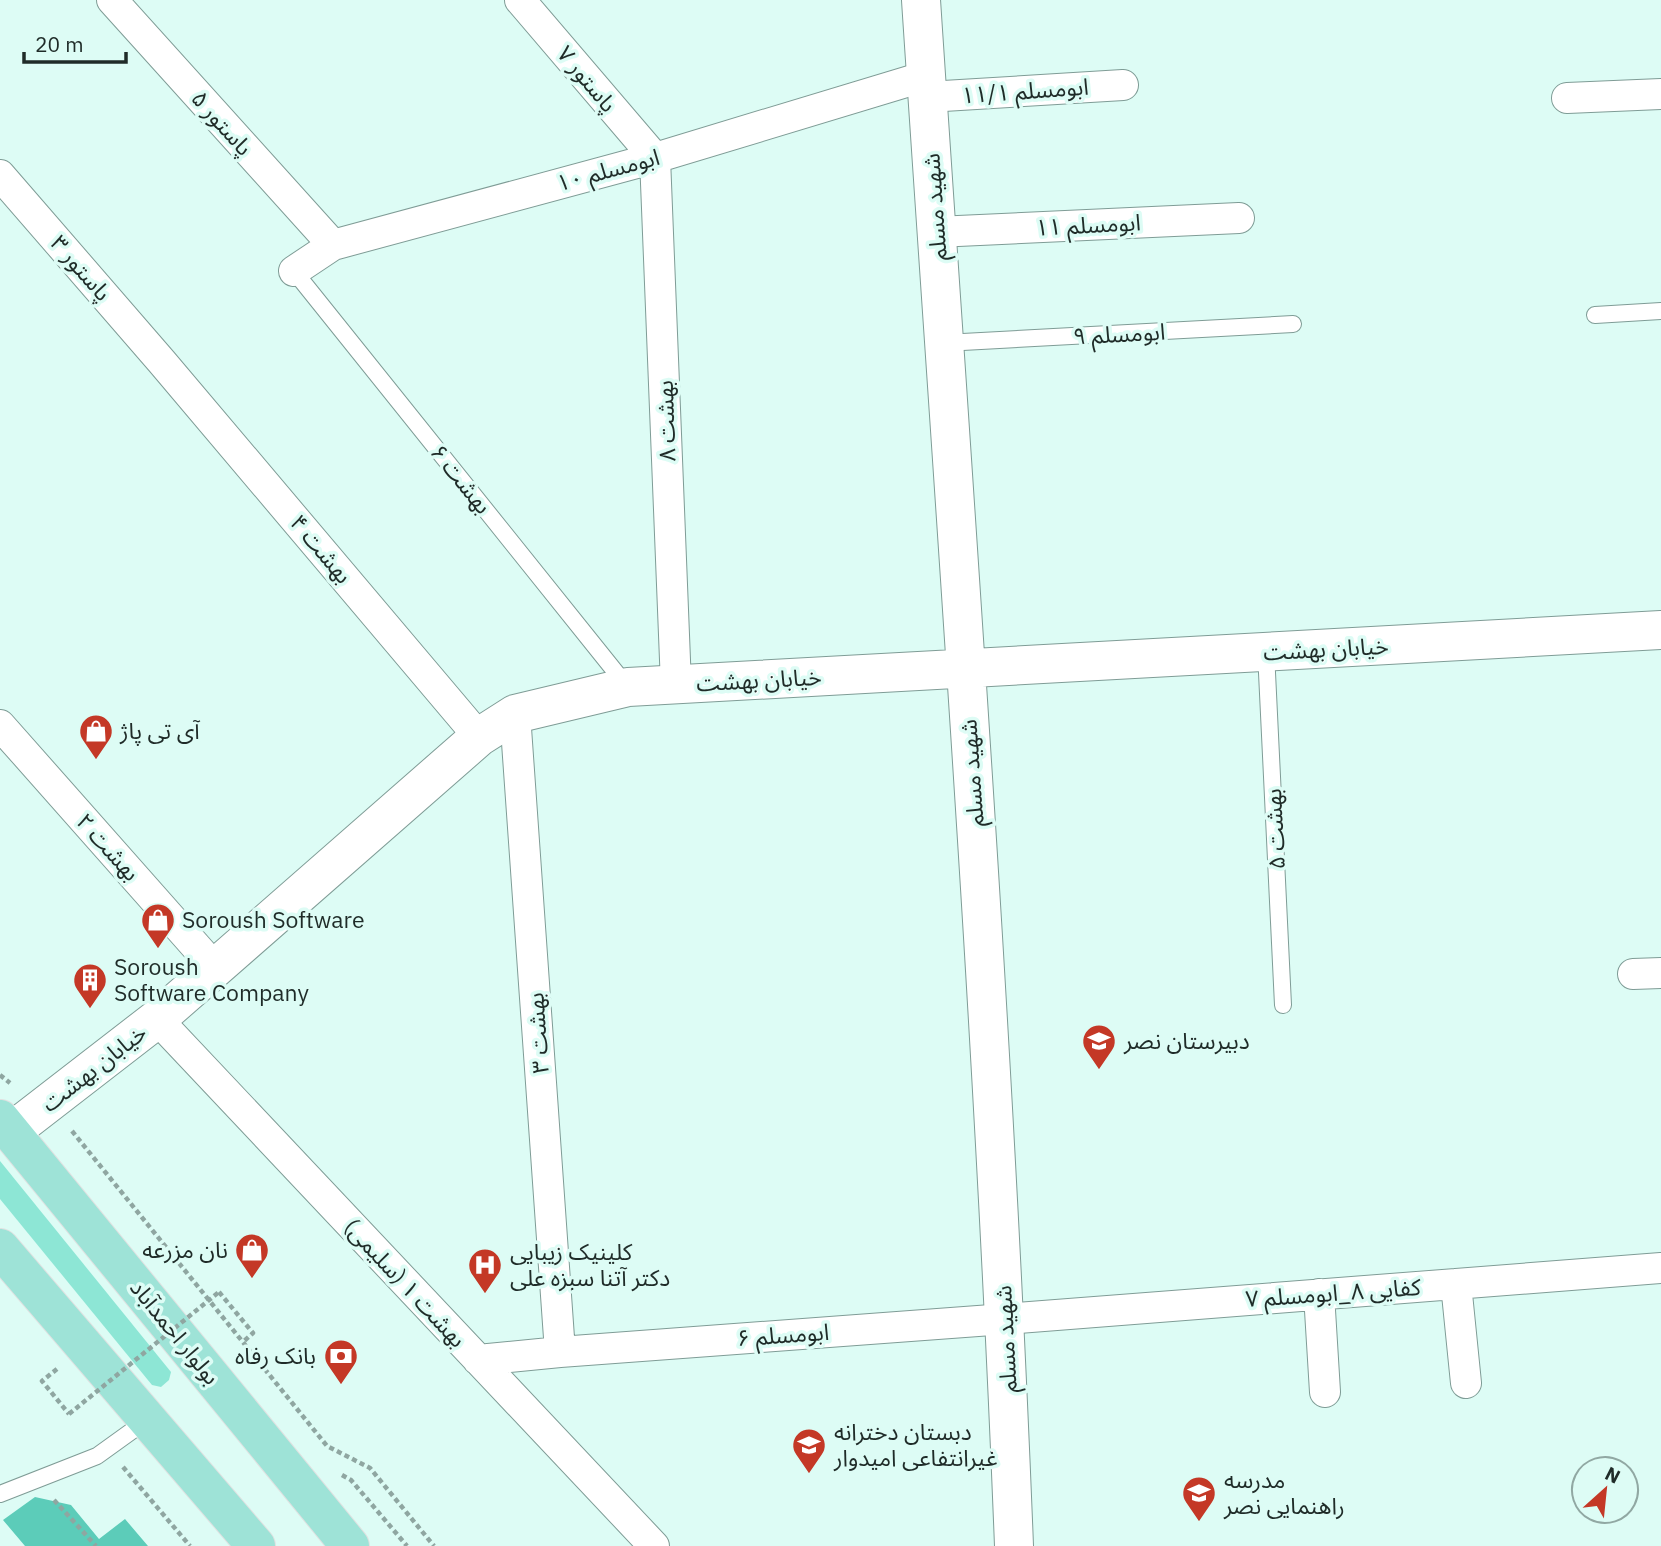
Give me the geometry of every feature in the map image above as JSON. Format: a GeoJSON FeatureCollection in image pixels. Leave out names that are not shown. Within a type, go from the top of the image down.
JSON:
{"type":"FeatureCollection","features":[{"type":"Feature","properties":{"kind":"main road","name":"بولوار احمدآباد"},"geometry":{"type":"LineString","coordinates":[[6,1125],[350,1546]]}},
{"type":"Feature","properties":{"kind":"main road"},"geometry":{"type":"LineString","coordinates":[[0,1248],[256,1546]]}},
{"type":"Feature","properties":{"kind":"street","name":"پاستور ۵"},"geometry":{"type":"LineString","coordinates":[[112,0],[333,245]]}},
{"type":"Feature","properties":{"kind":"street","name":"پاستور ۷"},"geometry":{"type":"LineString","coordinates":[[520,0],[655,158]]}},
{"type":"Feature","properties":{"kind":"street","name":"شهید مسلم"},"geometry":{"type":"LineString","coordinates":[[921,0],[1005,1319],[1014,1546]]}},
{"type":"Feature","properties":{"kind":"street","name":"ابومسلم ۱۱/۱"},"geometry":{"type":"LineString","coordinates":[[926,86],[1123,85]]}},
{"type":"Feature","properties":{"kind":"street","name":"ابومسلم ۱۰"},"geometry":{"type":"LineString","coordinates":[[294,271],[333,245],[926,86]]}},
{"type":"Feature","properties":{"kind":"street"},"geometry":{"type":"LineString","coordinates":[[1567,98],[1661,94]]}},
{"type":"Feature","properties":{"kind":"street","name":"بهشت ۸"},"geometry":{"type":"LineString","coordinates":[[655,158],[676,685]]}},
{"type":"Feature","properties":{"kind":"street","name":"پاستور ۳"},"geometry":{"type":"LineString","coordinates":[[0,175],[162,362]]}},
{"type":"Feature","properties":{"kind":"street","name":"ابومسلم ۱۱"},"geometry":{"type":"LineString","coordinates":[[936,232],[1239,218]]}},
{"type":"Feature","properties":{"kind":"street","name":"بهشت ۴"},"geometry":{"type":"LineString","coordinates":[[162,362],[479,737]]}},
{"type":"Feature","properties":{"kind":"street","name":"خیابان بهشت"},"geometry":{"type":"LineString","coordinates":[[6,1125],[49,1103],[157,1019],[479,737],[516,714],[628,687],[1661,630]]}},
{"type":"Feature","properties":{"kind":"street","name":"بهشت ۳"},"geometry":{"type":"LineString","coordinates":[[516,714],[560,1352]]}},
{"type":"Feature","properties":{"kind":"street","name":"بهشت ۲"},"geometry":{"type":"LineString","coordinates":[[0,726],[215,968]]}},
{"type":"Feature","properties":{"kind":"street","name":"بهشت ۱ (سلیمی)"},"geometry":{"type":"LineString","coordinates":[[157,1019],[653,1546]]}},
{"type":"Feature","properties":{"kind":"street","name":"کفایی ۸_ابومسلم ۷"},"geometry":{"type":"LineString","coordinates":[[1005,1319],[1661,1268]]}},
{"type":"Feature","properties":{"kind":"street"},"geometry":{"type":"LineString","coordinates":[[1456,1284],[1466,1383]]}},
{"type":"Feature","properties":{"kind":"street"},"geometry":{"type":"LineString","coordinates":[[1319,1294],[1325,1392]]}},
{"type":"Feature","properties":{"kind":"street","name":"ابومسلم ۶"},"geometry":{"type":"LineString","coordinates":[[478,1360],[1005,1319]]}},
{"type":"Feature","properties":{"kind":"lane","name":"بهشت ۶"},"geometry":{"type":"LineString","coordinates":[[294,271],[628,687]]}},
{"type":"Feature","properties":{"kind":"lane"},"geometry":{"type":"LineString","coordinates":[[1595,315],[1661,312]]}},
{"type":"Feature","properties":{"kind":"lane","name":"ابومسلم ۹"},"geometry":{"type":"LineString","coordinates":[[944,343],[1293,324]]}},
{"type":"Feature","properties":{"kind":"lane","name":"بهشت ۵"},"geometry":{"type":"LineString","coordinates":[[1266,652],[1283,1005]]}},
{"type":"Feature","properties":{"kind":"lane"},"geometry":{"type":"LineString","coordinates":[[0,1494],[97,1455],[148,1420]]}},
{"type":"Feature","properties":{"kind":"path"},"geometry":{"type":"LineString","coordinates":[[49,1103],[327,1446],[370,1468],[434,1546]]}},
{"type":"Feature","properties":{"kind":"path"},"geometry":{"type":"LineString","coordinates":[[69,1414],[219,1292],[253,1333],[243,1342]]}},
{"type":"Feature","properties":{"kind":"path"},"geometry":{"type":"LineString","coordinates":[[108,1448],[191,1546]]}},
{"type":"Feature","properties":{"kind":"path"},"geometry":{"type":"LineString","coordinates":[[35,1480],[96,1546]]}},
{"type":"Feature","properties":{"kind":"green space"},"geometry":{"type":"Polygon","coordinates":[[[0,1161],[171,1372],[169,1380],[161,1387],[152,1385],[0,1199],[0,1161]]]}},
{"type":"Feature","properties":{"kind":"green space"},"geometry":{"type":"Polygon","coordinates":[[[35,1497],[71,1505],[99,1539],[125,1519],[148,1546],[25,1546],[3,1520],[35,1497]]]}},
{"type":"Feature","properties":{"kind":"place","name":"آی تی پاژ"},"geometry":{"type":"Point","coordinates":[96,761]}},
{"type":"Feature","properties":{"kind":"place","name":"Soroush Software"},"geometry":{"type":"Point","coordinates":[158,950]}},
{"type":"Feature","properties":{"kind":"place","name":"Soroush Software Company"},"geometry":{"type":"Point","coordinates":[90,1010]}},
{"type":"Feature","properties":{"kind":"place","name":"دبیرستان نصر"},"geometry":{"type":"Point","coordinates":[1099,1071]}},
{"type":"Feature","properties":{"kind":"place","name":"نان مزرعه"},"geometry":{"type":"Point","coordinates":[252,1280]}},
{"type":"Feature","properties":{"kind":"place","name":"کلینیک زیبایی دکتر آتنا سبزه علی"},"geometry":{"type":"Point","coordinates":[485,1295]}},
{"type":"Feature","properties":{"kind":"place","name":"بانک رفاه"},"geometry":{"type":"Point","coordinates":[341,1386]}},
{"type":"Feature","properties":{"kind":"place","name":"دبستان دخترانه غیرانتفاعی امیدوار"},"geometry":{"type":"Point","coordinates":[809,1475]}},
{"type":"Feature","properties":{"kind":"place","name":"مدرسه راهنمایی نصر"},"geometry":{"type":"Point","coordinates":[1199,1523]}}]}
